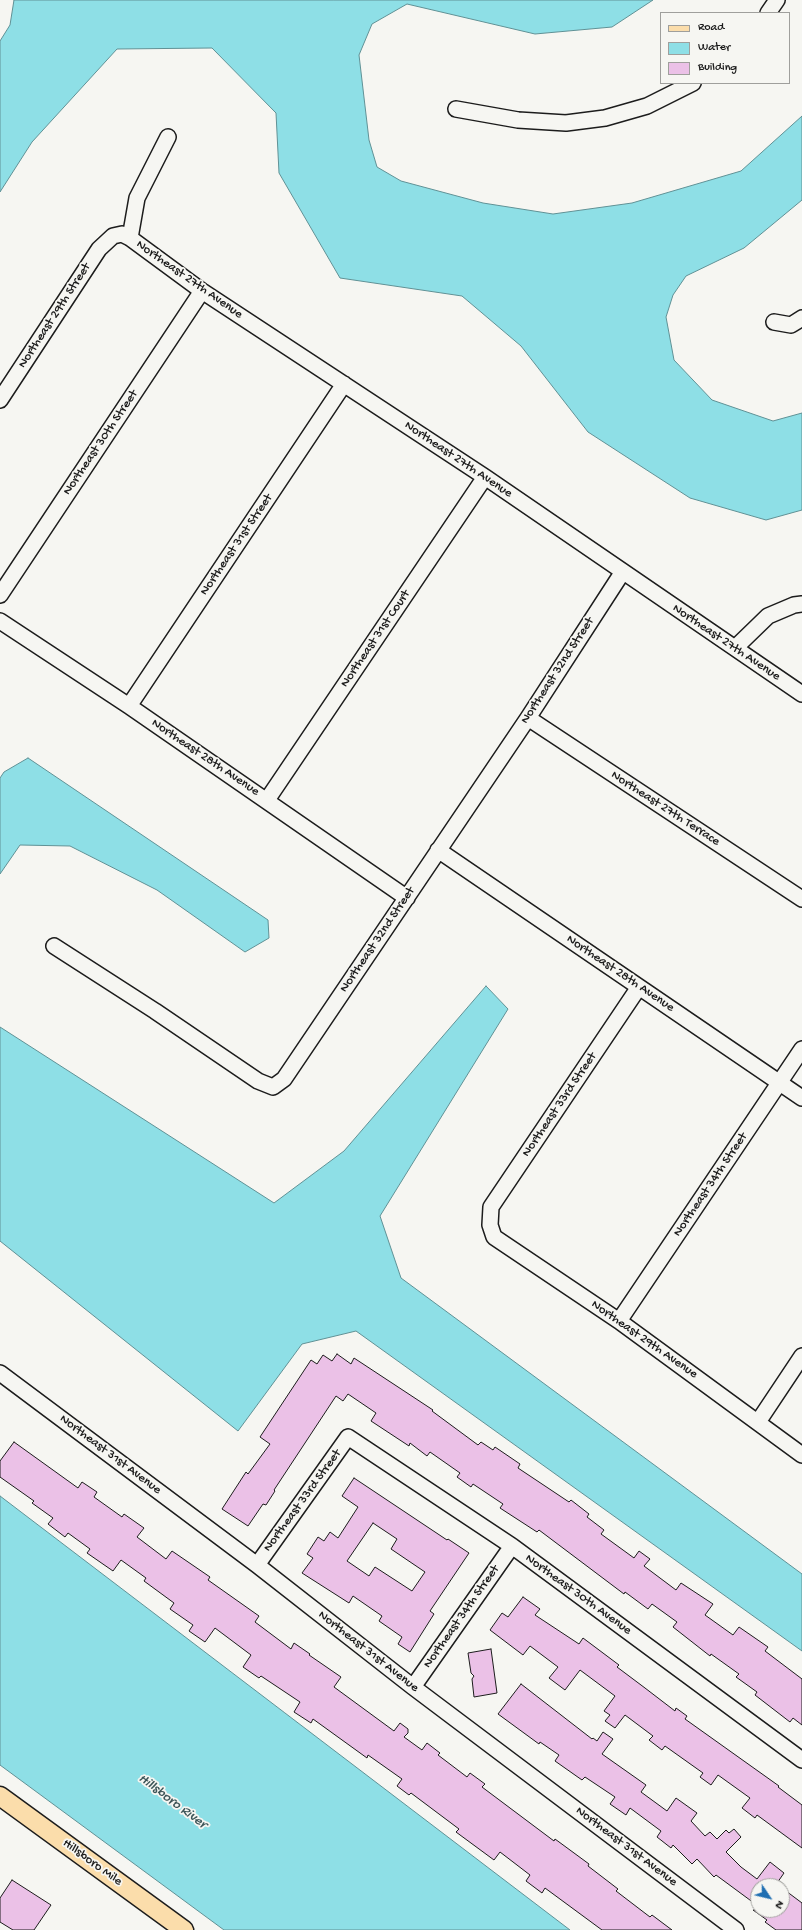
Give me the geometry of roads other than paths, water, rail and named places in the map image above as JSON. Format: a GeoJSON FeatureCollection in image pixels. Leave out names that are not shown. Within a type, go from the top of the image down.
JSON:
{"type":"FeatureCollection","features":[{"type":"Feature","properties":{"kind":"main road","name":"Hillsboro Mile"},"geometry":{"type":"LineString","coordinates":[[0,1796],[184,1930]]}},
{"type":"Feature","properties":{"kind":"street"},"geometry":{"type":"LineString","coordinates":[[769,12],[776,0]]}},
{"type":"Feature","properties":{"kind":"street"},"geometry":{"type":"LineString","coordinates":[[456,109],[518,120],[566,122],[605,118],[647,106],[690,84]]}},
{"type":"Feature","properties":{"kind":"street"},"geometry":{"type":"LineString","coordinates":[[130,238],[137,198],[168,137]]}},
{"type":"Feature","properties":{"kind":"street","name":"Northeast 27th Avenue"},"geometry":{"type":"LineString","coordinates":[[113,236],[122,234],[130,238],[202,292],[485,477],[622,573],[802,694]]}},
{"type":"Feature","properties":{"kind":"street","name":"Northeast 29th Street"},"geometry":{"type":"LineString","coordinates":[[0,400],[99,249],[113,236]]}},
{"type":"Feature","properties":{"kind":"street","name":"Northeast 30th Street"},"geometry":{"type":"LineString","coordinates":[[0,595],[202,292]]}},
{"type":"Feature","properties":{"kind":"street"},"geometry":{"type":"LineString","coordinates":[[774,322],[791,324],[802,318]]}},
{"type":"Feature","properties":{"kind":"street","name":"Northeast 31st Street"},"geometry":{"type":"LineString","coordinates":[[129,706],[344,384]]}},
{"type":"Feature","properties":{"kind":"street","name":"Northeast 31st Court"},"geometry":{"type":"LineString","coordinates":[[267,800],[485,477]]}},
{"type":"Feature","properties":{"kind":"street","name":"Northeast 32nd Street"},"geometry":{"type":"LineString","coordinates":[[54,946],[155,1011],[258,1082],[272,1087],[284,1079],[528,718],[622,573]]}},
{"type":"Feature","properties":{"kind":"street"},"geometry":{"type":"LineString","coordinates":[[735,648],[768,616],[794,605],[802,604]]}},
{"type":"Feature","properties":{"kind":"street","name":"Northeast 28th Avenue"},"geometry":{"type":"LineString","coordinates":[[0,621],[129,706],[407,898]]}},
{"type":"Feature","properties":{"kind":"street","name":"Northeast 27th Terrace"},"geometry":{"type":"LineString","coordinates":[[528,718],[802,899]]}},
{"type":"Feature","properties":{"kind":"street","name":"Northeast 28th Avenue"},"geometry":{"type":"LineString","coordinates":[[438,850],[802,1098]]}},
{"type":"Feature","properties":{"kind":"street","name":"Northeast 33rd Street"},"geometry":{"type":"LineString","coordinates":[[490,1225],[491,1207],[639,987]]}},
{"type":"Feature","properties":{"kind":"street","name":"Northeast 34th Street"},"geometry":{"type":"LineString","coordinates":[[619,1321],[802,1049]]}},
{"type":"Feature","properties":{"kind":"street","name":"Northeast 29th Avenue"},"geometry":{"type":"LineString","coordinates":[[490,1225],[494,1237],[619,1321],[802,1455]]}},
{"type":"Feature","properties":{"kind":"street"},"geometry":{"type":"LineString","coordinates":[[758,1422],[802,1356]]}},
{"type":"Feature","properties":{"kind":"street","name":"Northeast 31st Avenue"},"geometry":{"type":"LineString","coordinates":[[0,1373],[257,1565],[413,1687],[736,1930]]}},
{"type":"Feature","properties":{"kind":"street","name":"Northeast 33rd Street"},"geometry":{"type":"LineString","coordinates":[[257,1565],[348,1438]]}},
{"type":"Feature","properties":{"kind":"street","name":"Northeast 30th Avenue"},"geometry":{"type":"LineString","coordinates":[[348,1438],[512,1546],[802,1760]]}},
{"type":"Feature","properties":{"kind":"street","name":"Northeast 34th Street"},"geometry":{"type":"LineString","coordinates":[[413,1687],[512,1546]]}},
{"type":"Feature","properties":{"kind":"water"},"geometry":{"type":"Polygon","coordinates":[[[14,0],[653,0],[612,27],[535,34],[407,4],[372,24],[359,55],[369,140],[377,167],[401,181],[483,203],[553,214],[632,203],[741,171],[802,116],[802,200],[744,248],[686,276],[673,295],[666,317],[674,360],[712,400],[773,421],[802,413],[802,510],[766,520],[690,498],[588,432],[521,346],[462,296],[340,278],[279,173],[276,113],[212,48],[117,49],[32,142],[0,192],[0,41],[10,25],[14,0]]]}},
{"type":"Feature","properties":{"kind":"water"},"geometry":{"type":"Polygon","coordinates":[[[28,758],[268,920],[269,938],[245,952],[157,890],[70,846],[20,845],[0,874],[0,778],[4,772],[28,758]]]}},
{"type":"Feature","properties":{"kind":"water"},"geometry":{"type":"Polygon","coordinates":[[[486,986],[508,1009],[380,1216],[401,1278],[802,1574],[802,1651],[356,1331],[302,1344],[238,1431],[0,1241],[0,1027],[274,1203],[344,1151],[486,986]]]}},
{"type":"Feature","properties":{"kind":"water","name":"Hillsboro River"},"geometry":{"type":"Polygon","coordinates":[[[0,1496],[570,1930],[224,1930],[0,1765],[0,1496]]]}}]}
